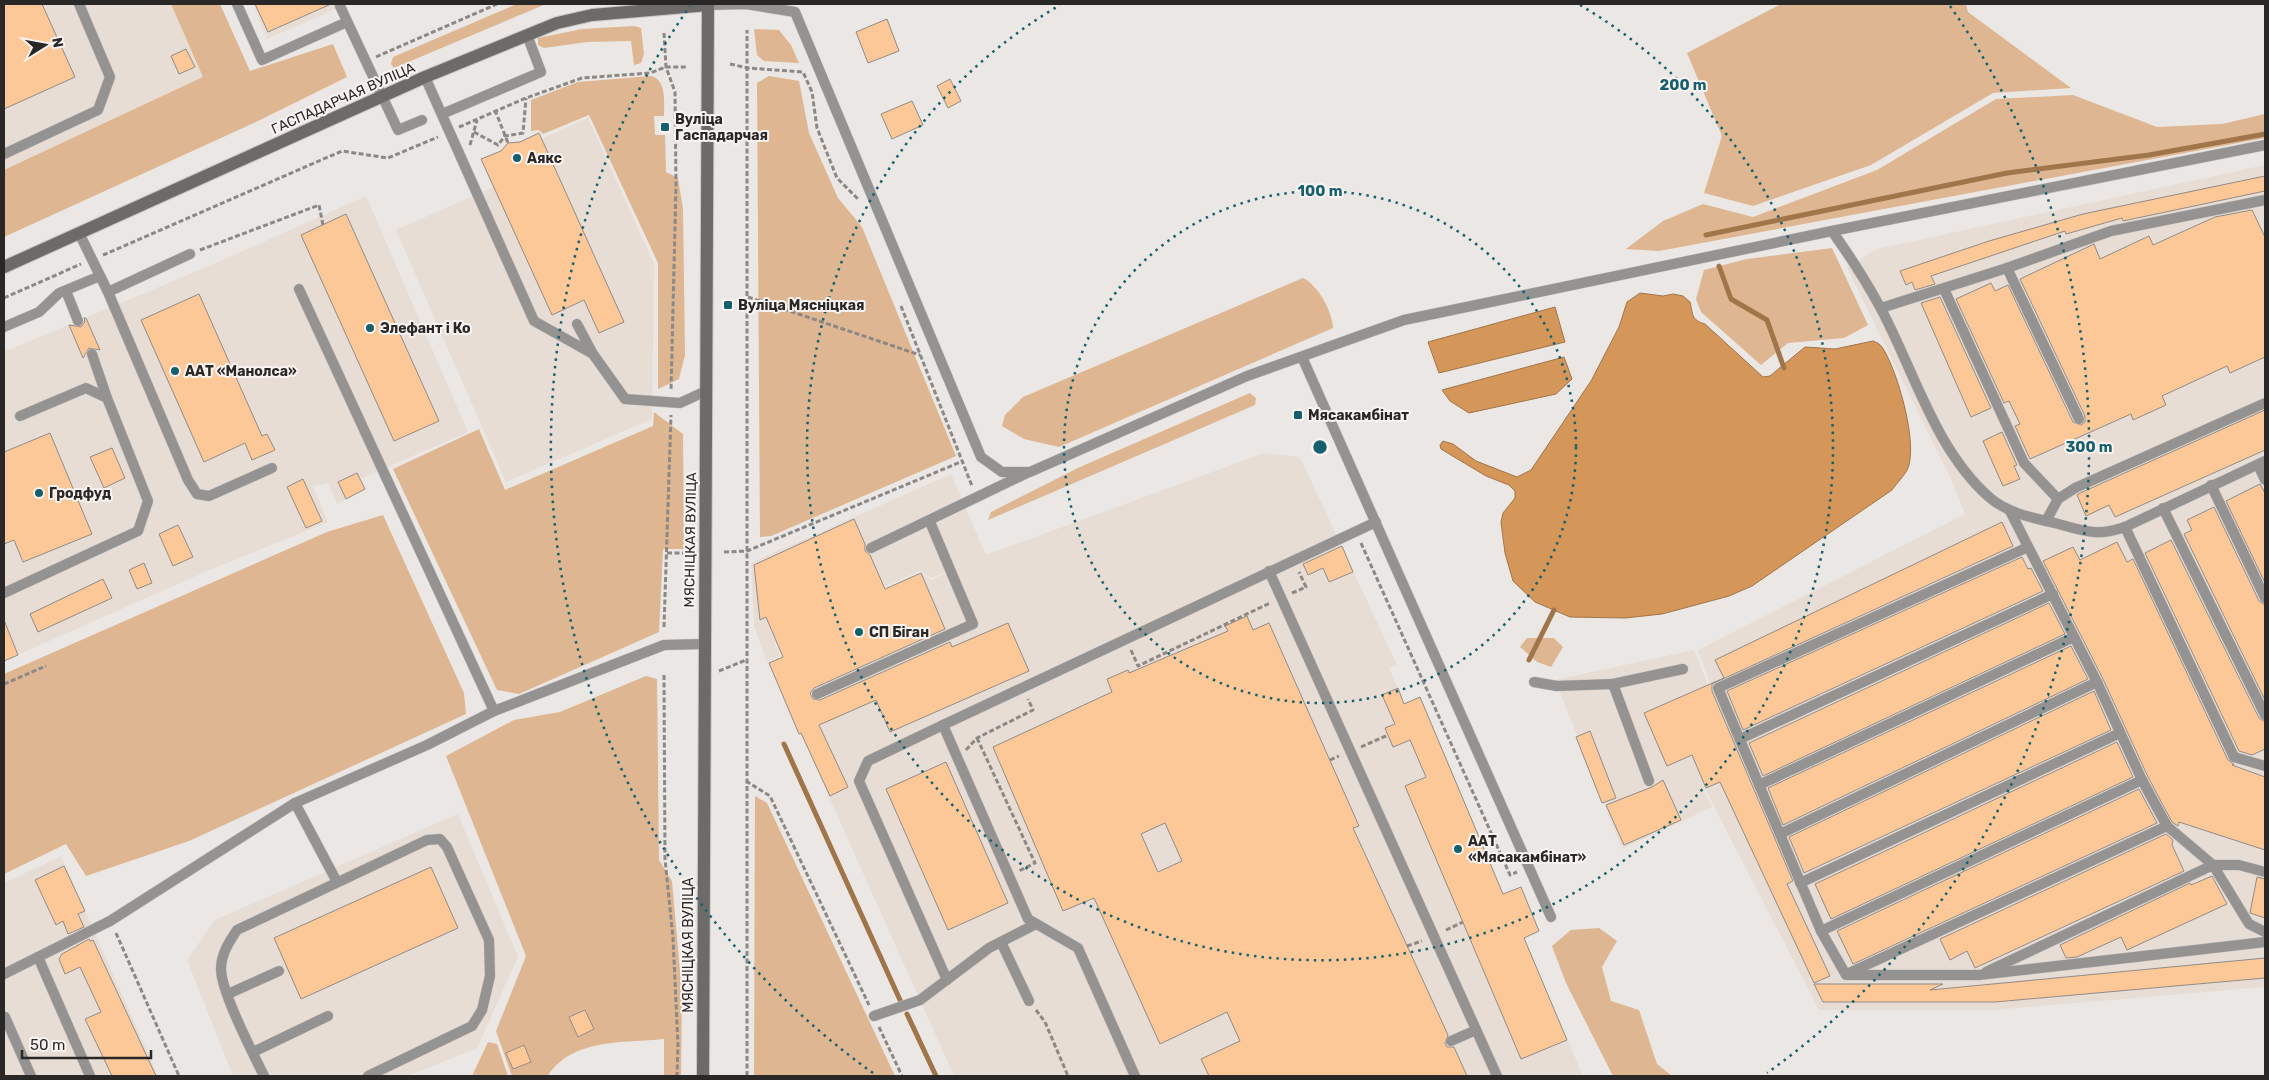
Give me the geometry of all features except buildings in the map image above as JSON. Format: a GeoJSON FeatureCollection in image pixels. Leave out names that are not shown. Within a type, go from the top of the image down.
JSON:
{"type":"FeatureCollection","features":[{"type":"Feature","properties":{"kind":"main road","name":"ГАСПАДАРЧАЯ ВУЛІЦА"},"geometry":{"type":"LineString","coordinates":[[4,267],[425,77],[557,22],[592,15],[708,5]]}},
{"type":"Feature","properties":{"kind":"main road","name":"МЯСНІЦКАЯ ВУЛІЦА"},"geometry":{"type":"LineString","coordinates":[[703,1076],[708,5]]}},
{"type":"Feature","properties":{"kind":"lane"},"geometry":{"type":"LineString","coordinates":[[4,154],[98,110],[110,76],[79,4]]}},
{"type":"Feature","properties":{"kind":"lane"},"geometry":{"type":"LineString","coordinates":[[237,4],[262,60],[347,22]]}},
{"type":"Feature","properties":{"kind":"lane"},"geometry":{"type":"LineString","coordinates":[[708,5],[746,4],[794,8],[981,457],[1002,472],[1030,472]]}},
{"type":"Feature","properties":{"kind":"lane"},"geometry":{"type":"LineString","coordinates":[[340,6],[398,130],[422,120]]}},
{"type":"Feature","properties":{"kind":"lane"},"geometry":{"type":"LineString","coordinates":[[442,114],[540,72],[527,34]]}},
{"type":"Feature","properties":{"kind":"lane"},"geometry":{"type":"LineString","coordinates":[[425,77],[534,322],[593,354]]}},
{"type":"Feature","properties":{"kind":"lane"},"geometry":{"type":"LineString","coordinates":[[871,548],[930,522],[1030,472],[1247,376],[1404,320],[1832,230],[2265,145]]}},
{"type":"Feature","properties":{"kind":"lane"},"geometry":{"type":"LineString","coordinates":[[1881,308],[2008,268],[2111,231],[2265,200]]}},
{"type":"Feature","properties":{"kind":"lane"},"geometry":{"type":"LineString","coordinates":[[1832,230],[1881,308],[1936,426],[1968,476],[1990,498],[2010,510],[2089,532],[2106,533],[2125,527],[2261,463],[2265,480]]}},
{"type":"Feature","properties":{"kind":"lane"},"geometry":{"type":"LineString","coordinates":[[79,233],[108,292],[188,480],[197,494],[209,496],[272,468]]}},
{"type":"Feature","properties":{"kind":"lane"},"geometry":{"type":"LineString","coordinates":[[108,292],[190,254]]}},
{"type":"Feature","properties":{"kind":"lane"},"geometry":{"type":"LineString","coordinates":[[2008,268],[2079,419]]}},
{"type":"Feature","properties":{"kind":"lane"},"geometry":{"type":"LineString","coordinates":[[4,327],[39,312],[59,293],[100,276]]}},
{"type":"Feature","properties":{"kind":"lane"},"geometry":{"type":"LineString","coordinates":[[299,289],[494,711]]}},
{"type":"Feature","properties":{"kind":"lane"},"geometry":{"type":"LineString","coordinates":[[1944,289],[2024,463],[2058,499]]}},
{"type":"Feature","properties":{"kind":"lane"},"geometry":{"type":"LineString","coordinates":[[66,290],[78,321]]}},
{"type":"Feature","properties":{"kind":"lane"},"geometry":{"type":"LineString","coordinates":[[577,324],[593,354],[625,400],[680,403],[706,391]]}},
{"type":"Feature","properties":{"kind":"lane"},"geometry":{"type":"LineString","coordinates":[[4,593],[138,531],[148,501],[107,398],[92,354]]}},
{"type":"Feature","properties":{"kind":"lane"},"geometry":{"type":"LineString","coordinates":[[1302,357],[1551,917]]}},
{"type":"Feature","properties":{"kind":"lane"},"geometry":{"type":"LineString","coordinates":[[20,416],[86,388],[107,398]]}},
{"type":"Feature","properties":{"kind":"lane"},"geometry":{"type":"LineString","coordinates":[[2046,521],[2058,499],[2098,477],[2265,403]]}},
{"type":"Feature","properties":{"kind":"lane"},"geometry":{"type":"LineString","coordinates":[[2211,485],[2265,598]]}},
{"type":"Feature","properties":{"kind":"lane"},"geometry":{"type":"LineString","coordinates":[[2164,508],[2265,715]]}},
{"type":"Feature","properties":{"kind":"lane"},"geometry":{"type":"LineString","coordinates":[[2010,510],[2097,682],[2142,780],[2167,826],[2213,865],[2249,924],[2265,932]]}},
{"type":"Feature","properties":{"kind":"lane"},"geometry":{"type":"LineString","coordinates":[[816,694],[973,624],[930,522]]}},
{"type":"Feature","properties":{"kind":"lane"},"geometry":{"type":"LineString","coordinates":[[947,980],[859,782],[868,761],[1376,522]]}},
{"type":"Feature","properties":{"kind":"lane"},"geometry":{"type":"LineString","coordinates":[[2125,527],[2234,757],[2265,766]]}},
{"type":"Feature","properties":{"kind":"lane"},"geometry":{"type":"LineString","coordinates":[[1846,975],[1821,931],[1718,688],[2028,547]]}},
{"type":"Feature","properties":{"kind":"lane"},"geometry":{"type":"LineString","coordinates":[[1269,571],[1496,1076]]}},
{"type":"Feature","properties":{"kind":"lane"},"geometry":{"type":"LineString","coordinates":[[1740,739],[2053,594]]}},
{"type":"Feature","properties":{"kind":"lane"},"geometry":{"type":"LineString","coordinates":[[1759,785],[2074,637]]}},
{"type":"Feature","properties":{"kind":"lane"},"geometry":{"type":"LineString","coordinates":[[4,974],[110,921],[295,803],[494,711],[664,645],[704,644]]}},
{"type":"Feature","properties":{"kind":"lane"},"geometry":{"type":"LineString","coordinates":[[1534,682],[1558,686],[1613,684],[1683,669]]}},
{"type":"Feature","properties":{"kind":"lane"},"geometry":{"type":"LineString","coordinates":[[1780,834],[2097,682]]}},
{"type":"Feature","properties":{"kind":"lane"},"geometry":{"type":"LineString","coordinates":[[1613,684],[1649,781]]}},
{"type":"Feature","properties":{"kind":"lane"},"geometry":{"type":"LineString","coordinates":[[943,725],[1028,919],[1078,948],[1135,1076]]}},
{"type":"Feature","properties":{"kind":"lane"},"geometry":{"type":"LineString","coordinates":[[1800,883],[2120,733]]}},
{"type":"Feature","properties":{"kind":"lane"},"geometry":{"type":"LineString","coordinates":[[1821,931],[2142,780]]}},
{"type":"Feature","properties":{"kind":"lane"},"geometry":{"type":"LineString","coordinates":[[295,803],[337,882]]}},
{"type":"Feature","properties":{"kind":"lane"},"geometry":{"type":"LineString","coordinates":[[1846,975],[2167,826]]}},
{"type":"Feature","properties":{"kind":"lane"},"geometry":{"type":"LineString","coordinates":[[264,1076],[228,994],[221,969],[225,949],[237,930],[427,840],[440,839],[447,847],[489,940],[490,976],[482,1010],[472,1026],[368,1076]]}},
{"type":"Feature","properties":{"kind":"lane"},"geometry":{"type":"LineString","coordinates":[[1978,975],[2213,865],[2239,865],[2265,872]]}},
{"type":"Feature","properties":{"kind":"lane"},"geometry":{"type":"LineString","coordinates":[[874,1016],[920,1000],[989,948],[1036,924]]}},
{"type":"Feature","properties":{"kind":"lane"},"geometry":{"type":"LineString","coordinates":[[1001,942],[1029,1001]]}},
{"type":"Feature","properties":{"kind":"lane"},"geometry":{"type":"LineString","coordinates":[[1846,975],[1978,975],[2265,942]]}},
{"type":"Feature","properties":{"kind":"lane"},"geometry":{"type":"LineString","coordinates":[[38,957],[90,1076]]}},
{"type":"Feature","properties":{"kind":"lane"},"geometry":{"type":"LineString","coordinates":[[228,994],[279,971]]}},
{"type":"Feature","properties":{"kind":"lane"},"geometry":{"type":"LineString","coordinates":[[4,1016],[31,1076]]}},
{"type":"Feature","properties":{"kind":"lane"},"geometry":{"type":"LineString","coordinates":[[253,1052],[328,1016]]}},
{"type":"Feature","properties":{"kind":"lane"},"geometry":{"type":"LineString","coordinates":[[1451,1041],[1476,1030]]}},
{"type":"Feature","properties":{"kind":"path"},"geometry":{"type":"LineString","coordinates":[[366,62],[497,4]]}},
{"type":"Feature","properties":{"kind":"path"},"geometry":{"type":"LineString","coordinates":[[747,30],[747,1076]]}},
{"type":"Feature","properties":{"kind":"path"},"geometry":{"type":"LineString","coordinates":[[664,33],[666,66],[675,92],[676,185],[664,627]]}},
{"type":"Feature","properties":{"kind":"path"},"geometry":{"type":"LineString","coordinates":[[730,64],[748,68],[803,72],[812,92],[817,128],[838,178],[859,200]]}},
{"type":"Feature","properties":{"kind":"path"},"geometry":{"type":"LineString","coordinates":[[4,298],[342,151],[388,158],[450,132],[495,110],[582,78],[650,73],[666,66],[687,67]]}},
{"type":"Feature","properties":{"kind":"path"},"geometry":{"type":"LineString","coordinates":[[477,119],[474,132],[498,145],[505,136],[523,133],[526,98]]}},
{"type":"Feature","properties":{"kind":"path"},"geometry":{"type":"LineString","coordinates":[[495,110],[508,143]]}},
{"type":"Feature","properties":{"kind":"path"},"geometry":{"type":"LineString","coordinates":[[190,254],[318,206],[323,224]]}},
{"type":"Feature","properties":{"kind":"path"},"geometry":{"type":"LineString","coordinates":[[748,297],[921,355]]}},
{"type":"Feature","properties":{"kind":"path"},"geometry":{"type":"LineString","coordinates":[[899,300],[963,461],[976,499]]}},
{"type":"Feature","properties":{"kind":"path"},"geometry":{"type":"LineString","coordinates":[[724,552],[748,551],[963,461]]}},
{"type":"Feature","properties":{"kind":"path"},"geometry":{"type":"LineString","coordinates":[[1356,532],[1510,875],[1529,866]]}},
{"type":"Feature","properties":{"kind":"path"},"geometry":{"type":"LineString","coordinates":[[667,553],[686,553]]}},
{"type":"Feature","properties":{"kind":"path"},"geometry":{"type":"LineString","coordinates":[[1125,639],[1138,666],[1306,587],[1293,560]]}},
{"type":"Feature","properties":{"kind":"path"},"geometry":{"type":"LineString","coordinates":[[704,677],[746,660]]}},
{"type":"Feature","properties":{"kind":"path"},"geometry":{"type":"LineString","coordinates":[[4,684],[46,666]]}},
{"type":"Feature","properties":{"kind":"path"},"geometry":{"type":"LineString","coordinates":[[664,676],[665,859],[677,1005],[677,1076]]}},
{"type":"Feature","properties":{"kind":"path"},"geometry":{"type":"LineString","coordinates":[[958,759],[977,738],[1033,710],[1023,687]]}},
{"type":"Feature","properties":{"kind":"path"},"geometry":{"type":"LineString","coordinates":[[977,738],[1035,863],[1009,876]]}},
{"type":"Feature","properties":{"kind":"path"},"geometry":{"type":"LineString","coordinates":[[746,781],[770,796],[902,1076]]}},
{"type":"Feature","properties":{"kind":"path"},"geometry":{"type":"LineString","coordinates":[[110,921],[179,1076]]}},
{"type":"Feature","properties":{"kind":"path"},"geometry":{"type":"LineString","coordinates":[[1029,1001],[1044,1022],[1068,1076]]}},
{"type":"Feature","properties":{"kind":"shaded area"},"geometry":{"type":"Polygon","coordinates":[[[4,4],[199,4],[246,104],[4,214],[4,4]]]}},
{"type":"Feature","properties":{"kind":"shaded area"},"geometry":{"type":"Polygon","coordinates":[[[171,4],[220,4],[250,71],[333,44],[347,77],[258,121],[4,237],[4,170],[203,77],[171,4]]]}},
{"type":"Feature","properties":{"kind":"shaded area"},"geometry":{"type":"Polygon","coordinates":[[[253,4],[347,4],[267,39],[253,4]]]}},
{"type":"Feature","properties":{"kind":"shaded area"},"geometry":{"type":"Polygon","coordinates":[[[517,4],[546,4],[394,68],[391,64],[393,57],[517,4]]]}},
{"type":"Feature","properties":{"kind":"shaded area"},"geometry":{"type":"Polygon","coordinates":[[[1781,4],[1966,4],[1968,12],[2071,88],[1993,93],[1871,165],[1753,206],[1704,193],[1722,136],[1687,53],[1781,4]]]}},
{"type":"Feature","properties":{"kind":"shaded area"},"geometry":{"type":"Polygon","coordinates":[[[634,26],[641,28],[644,54],[641,63],[634,65],[631,41],[587,42],[544,48],[538,45],[538,38],[582,29],[634,26]]]}},
{"type":"Feature","properties":{"kind":"shaded area"},"geometry":{"type":"Polygon","coordinates":[[[754,29],[779,30],[791,45],[799,63],[764,61],[757,55],[754,29]]]}},
{"type":"Feature","properties":{"kind":"shaded area"},"geometry":{"type":"Polygon","coordinates":[[[651,76],[660,82],[664,93],[664,116],[654,116],[655,135],[665,135],[666,172],[678,178],[683,209],[685,355],[679,379],[658,389],[658,263],[589,115],[543,134],[539,130],[531,131],[531,100],[578,82],[651,76]]]}},
{"type":"Feature","properties":{"kind":"shaded area"},"geometry":{"type":"Polygon","coordinates":[[[769,76],[799,81],[809,133],[838,198],[862,227],[956,456],[771,536],[760,537],[757,83],[769,76]]]}},
{"type":"Feature","properties":{"kind":"shaded area"},"geometry":{"type":"Polygon","coordinates":[[[2073,95],[2157,127],[2222,124],[2265,114],[2265,138],[1659,251],[1626,249],[1663,221],[1703,204],[1753,217],[1877,170],[1996,99],[2073,95]]]}},
{"type":"Feature","properties":{"kind":"shaded area"},"geometry":{"type":"Polygon","coordinates":[[[588,118],[654,264],[652,419],[506,482],[396,230],[493,187],[481,159],[501,151],[508,143],[520,142],[539,133],[541,139],[588,118]]]}},
{"type":"Feature","properties":{"kind":"shaded area"},"geometry":{"type":"Polygon","coordinates":[[[2265,165],[2265,987],[1994,1010],[1819,1010],[1706,791],[1744,774],[1698,650],[1965,514],[1951,479],[1847,268],[1877,249],[2265,165]]]}},
{"type":"Feature","properties":{"kind":"shaded area"},"geometry":{"type":"Polygon","coordinates":[[[366,196],[468,432],[360,479],[365,489],[337,504],[328,483],[313,486],[328,522],[205,572],[4,661],[4,352],[223,260],[366,196]]]}},
{"type":"Feature","properties":{"kind":"shaded area"},"geometry":{"type":"Polygon","coordinates":[[[1832,248],[1868,325],[1844,338],[1788,343],[1761,365],[1701,312],[1696,299],[1704,270],[1747,259],[1832,248]]]}},
{"type":"Feature","properties":{"kind":"shaded area"},"geometry":{"type":"Polygon","coordinates":[[[1303,278],[1309,281],[1319,292],[1330,314],[1333,328],[1059,447],[1024,439],[1002,426],[1005,415],[1023,397],[1303,278]]]}},
{"type":"Feature","properties":{"kind":"shaded area"},"geometry":{"type":"Polygon","coordinates":[[[1640,293],[1683,296],[1690,302],[1692,313],[1697,321],[1705,324],[1763,377],[1770,376],[1805,347],[1835,349],[1873,341],[1878,343],[1888,357],[1904,406],[1910,441],[1908,468],[1892,490],[1752,586],[1729,596],[1662,614],[1625,618],[1570,617],[1535,602],[1513,581],[1505,553],[1501,522],[1503,513],[1515,498],[1515,491],[1509,485],[1486,476],[1441,449],[1440,445],[1443,441],[1453,444],[1476,461],[1517,477],[1531,470],[1591,381],[1619,327],[1627,302],[1640,293]]]}},
{"type":"Feature","properties":{"kind":"shaded area"},"geometry":{"type":"Polygon","coordinates":[[[1555,307],[1565,342],[1439,373],[1428,342],[1555,307]]]}},
{"type":"Feature","properties":{"kind":"shaded area"},"geometry":{"type":"Polygon","coordinates":[[[1564,357],[1572,379],[1556,394],[1469,413],[1450,401],[1442,390],[1564,357]]]}},
{"type":"Feature","properties":{"kind":"shaded area"},"geometry":{"type":"Polygon","coordinates":[[[1250,393],[1256,398],[1255,405],[988,520],[991,512],[1080,467],[1250,393]]]}},
{"type":"Feature","properties":{"kind":"shaded area"},"geometry":{"type":"Polygon","coordinates":[[[654,412],[683,434],[684,549],[663,549],[659,632],[519,694],[497,690],[393,469],[479,429],[505,490],[653,426],[654,412]]]}},
{"type":"Feature","properties":{"kind":"shaded area"},"geometry":{"type":"Polygon","coordinates":[[[1264,453],[1300,457],[1397,665],[1389,668],[1404,703],[1420,697],[1503,894],[1521,887],[1539,931],[1524,938],[1583,1076],[954,1076],[769,663],[783,657],[775,638],[921,573],[931,580],[972,561],[931,578],[919,571],[773,637],[780,656],[767,662],[754,626],[751,563],[951,474],[986,555],[1264,453]]]}},
{"type":"Feature","properties":{"kind":"shaded area"},"geometry":{"type":"Polygon","coordinates":[[[383,515],[464,693],[466,714],[189,841],[86,876],[66,844],[4,874],[4,674],[327,532],[383,515]]]}},
{"type":"Feature","properties":{"kind":"shaded area"},"geometry":{"type":"Polygon","coordinates":[[[1527,638],[1554,638],[1563,647],[1551,667],[1537,662],[1520,647],[1527,638]]]}},
{"type":"Feature","properties":{"kind":"shaded area"},"geometry":{"type":"Polygon","coordinates":[[[1694,650],[1743,774],[1704,791],[1712,807],[1622,849],[1555,680],[1694,650]]]}},
{"type":"Feature","properties":{"kind":"shaded area"},"geometry":{"type":"Polygon","coordinates":[[[646,676],[657,679],[659,860],[672,881],[682,994],[681,1076],[664,1076],[664,1039],[600,1045],[570,1055],[558,1064],[548,1076],[512,1076],[496,1031],[526,956],[446,756],[514,720],[560,712],[646,676]],[[585,1010],[569,1017],[578,1037],[594,1029],[585,1010]],[[524,1045],[506,1053],[513,1069],[531,1061],[524,1045]]]}},
{"type":"Feature","properties":{"kind":"shaded area"},"geometry":{"type":"Polygon","coordinates":[[[755,796],[767,803],[895,1076],[754,1076],[755,796]]]}},
{"type":"Feature","properties":{"kind":"shaded area"},"geometry":{"type":"Polygon","coordinates":[[[458,814],[518,957],[477,1048],[408,1076],[233,1076],[187,960],[215,920],[458,814]]]}},
{"type":"Feature","properties":{"kind":"shaded area"},"geometry":{"type":"Polygon","coordinates":[[[61,856],[158,1076],[4,1076],[4,883],[61,856]]]}},
{"type":"Feature","properties":{"kind":"shaded area"},"geometry":{"type":"Polygon","coordinates":[[[1599,928],[1617,941],[1602,967],[1611,1001],[1639,1010],[1657,1064],[1672,1076],[1613,1076],[1566,983],[1552,946],[1571,930],[1599,928]]]}},
{"type":"Feature","properties":{"kind":"shaded area"},"geometry":{"type":"Polygon","coordinates":[[[488,1042],[497,1044],[508,1076],[472,1076],[488,1042]]]}},
{"type":"Feature","properties":{"kind":"waterway"},"geometry":{"type":"LineString","coordinates":[[1706,235],[2007,173],[2149,155],[2265,134]]}},
{"type":"Feature","properties":{"kind":"waterway"},"geometry":{"type":"LineString","coordinates":[[1719,266],[1731,299],[1767,320],[1784,368]]}},
{"type":"Feature","properties":{"kind":"waterway"},"geometry":{"type":"LineString","coordinates":[[1529,660],[1554,610]]}},
{"type":"Feature","properties":{"kind":"waterway"},"geometry":{"type":"LineString","coordinates":[[784,744],[900,1000]]}},
{"type":"Feature","properties":{"kind":"waterway"},"geometry":{"type":"LineString","coordinates":[[907,1014],[936,1076]]}},
{"type":"Feature","properties":{"kind":"place","name":"Вуліца Гаспадарчая"},"geometry":{"type":"Point","coordinates":[665,127]}},
{"type":"Feature","properties":{"kind":"place","name":"Аякс"},"geometry":{"type":"Point","coordinates":[517,158]}},
{"type":"Feature","properties":{"kind":"place","name":"Вуліца Мясніцкая"},"geometry":{"type":"Point","coordinates":[728,305]}},
{"type":"Feature","properties":{"kind":"place","name":"Элефант і Ко"},"geometry":{"type":"Point","coordinates":[370,328]}},
{"type":"Feature","properties":{"kind":"place","name":"ААТ «Манолса»"},"geometry":{"type":"Point","coordinates":[175,371]}},
{"type":"Feature","properties":{"kind":"place","name":"Мясакамбінат"},"geometry":{"type":"Point","coordinates":[1298,415]}},
{"type":"Feature","properties":{"kind":"place","name":"Гродфуд"},"geometry":{"type":"Point","coordinates":[39,493]}},
{"type":"Feature","properties":{"kind":"place","name":"СП Біган"},"geometry":{"type":"Point","coordinates":[859,632]}},
{"type":"Feature","properties":{"kind":"place","name":"ААТ «Мясакамбінат»"},"geometry":{"type":"Point","coordinates":[1458,849]}}]}
